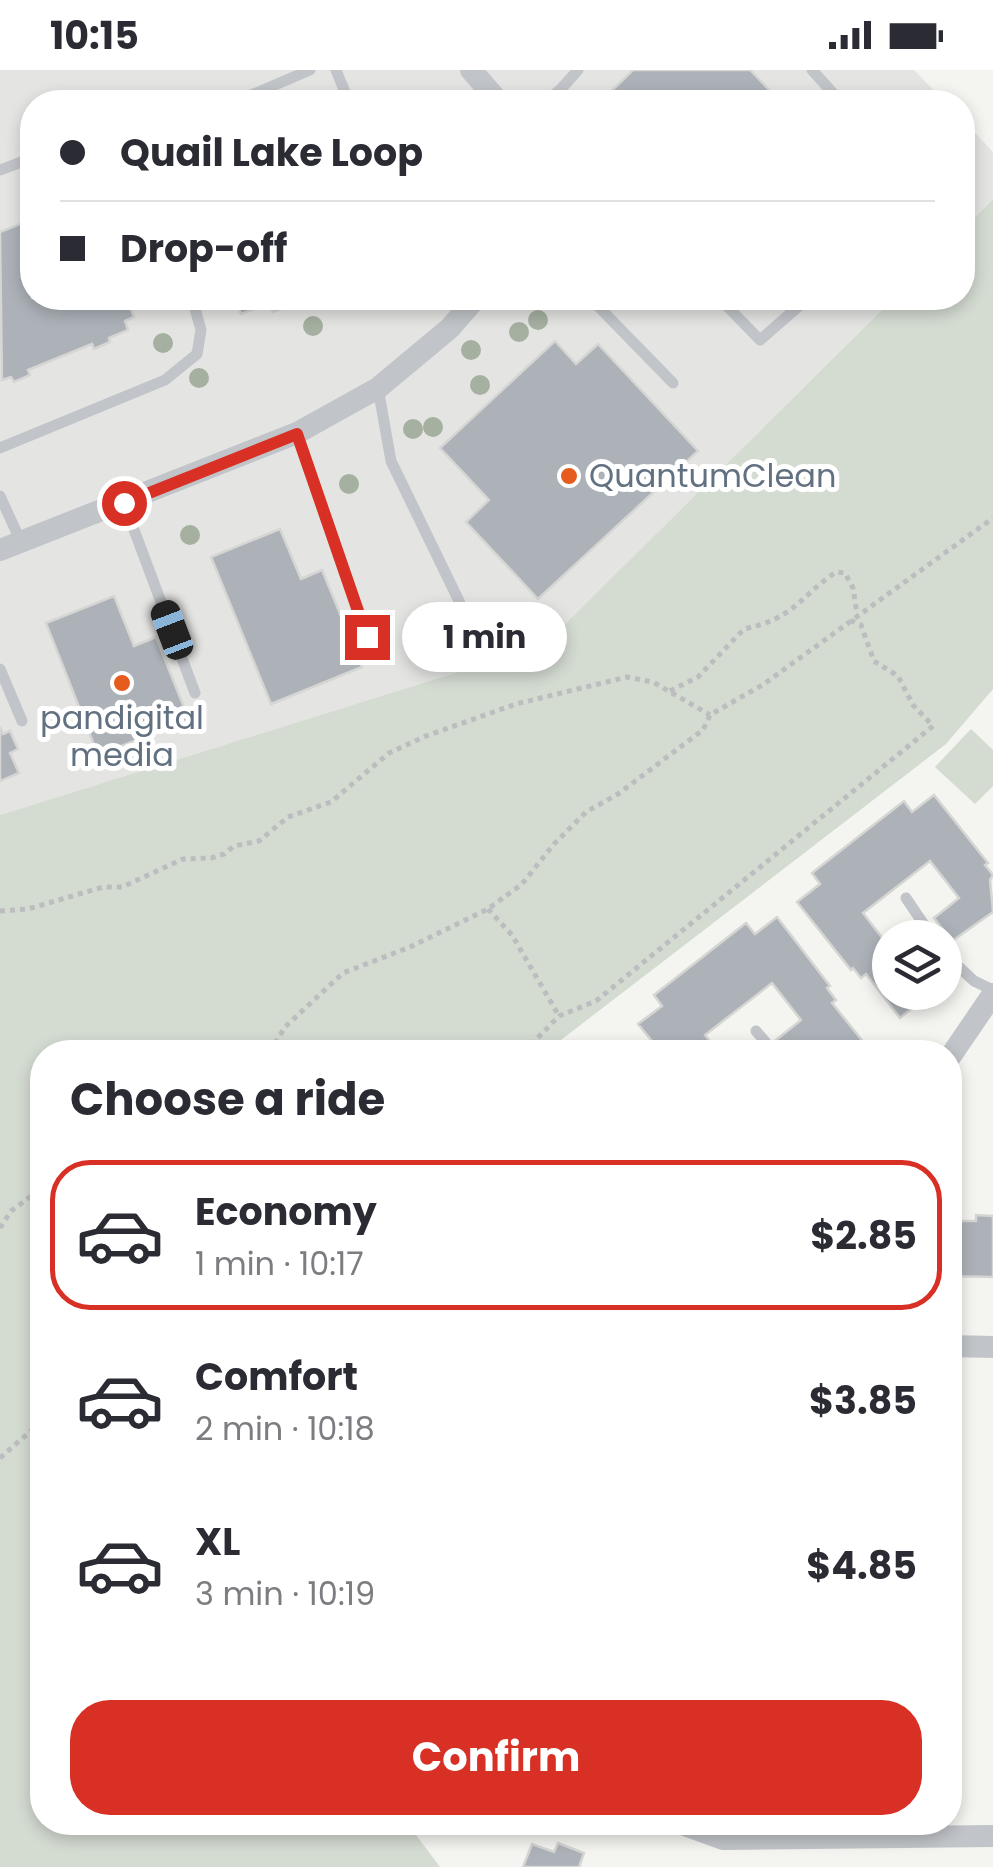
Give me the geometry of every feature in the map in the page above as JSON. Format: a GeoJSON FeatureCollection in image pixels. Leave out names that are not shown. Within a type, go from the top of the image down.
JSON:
{"type":"FeatureCollection","features":[{"type":"Feature","properties":{"kind":"street"},"geometry":{"type":"LineString","coordinates":[[471,70],[488,90]]}},
{"type":"Feature","properties":{"kind":"street"},"geometry":{"type":"LineString","coordinates":[[10,546],[297,434],[378,388],[450,328],[466,310]]}},
{"type":"Feature","properties":{"kind":"street"},"geometry":{"type":"LineString","coordinates":[[961,1040],[993,992]]}},
{"type":"Feature","properties":{"kind":"street"},"geometry":{"type":"LineString","coordinates":[[962,1347],[993,1348]]}},
{"type":"Feature","properties":{"kind":"street"},"geometry":{"type":"LineString","coordinates":[[712,1835],[723,1839],[993,1836]]}},
{"type":"Feature","properties":{"kind":"lane"},"geometry":{"type":"LineString","coordinates":[[262,90],[310,70]]}},
{"type":"Feature","properties":{"kind":"lane"},"geometry":{"type":"LineString","coordinates":[[561,89],[578,70]]}},
{"type":"Feature","properties":{"kind":"lane"},"geometry":{"type":"LineString","coordinates":[[812,70],[830,90]]}},
{"type":"Feature","properties":{"kind":"lane"},"geometry":{"type":"LineString","coordinates":[[0,448],[165,380],[197,354],[202,330],[196,310]]}},
{"type":"Feature","properties":{"kind":"lane"},"geometry":{"type":"LineString","coordinates":[[602,310],[672,383]]}},
{"type":"Feature","properties":{"kind":"lane"},"geometry":{"type":"LineString","coordinates":[[731,310],[760,340],[794,310]]}},
{"type":"Feature","properties":{"kind":"lane"},"geometry":{"type":"LineString","coordinates":[[378,388],[391,462],[460,603]]}},
{"type":"Feature","properties":{"kind":"lane"},"geometry":{"type":"LineString","coordinates":[[297,434],[367,637]]}},
{"type":"Feature","properties":{"kind":"lane"},"geometry":{"type":"LineString","coordinates":[[0,496],[10,546]]}},
{"type":"Feature","properties":{"kind":"lane"},"geometry":{"type":"LineString","coordinates":[[124,503],[195,693]]}},
{"type":"Feature","properties":{"kind":"lane"},"geometry":{"type":"LineString","coordinates":[[0,669],[22,722]]}},
{"type":"Feature","properties":{"kind":"lane"},"geometry":{"type":"LineString","coordinates":[[906,898],[921,920]]}},
{"type":"Feature","properties":{"kind":"lane"},"geometry":{"type":"LineString","coordinates":[[962,970],[993,992]]}},
{"type":"Feature","properties":{"kind":"lane"},"geometry":{"type":"LineString","coordinates":[[756,1031],[764,1040]]}},
{"type":"Feature","properties":{"kind":"path"},"geometry":{"type":"LineString","coordinates":[[278,1040],[285,1028],[343,973],[410,948],[488,909],[522,884],[586,812],[618,794],[703,730],[710,715],[764,684],[993,518]]}},
{"type":"Feature","properties":{"kind":"path"},"geometry":{"type":"LineString","coordinates":[[536,1040],[559,1016],[596,1001],[932,726],[913,705],[898,676],[874,661],[861,625],[854,618],[850,580],[836,572],[789,613],[762,628],[744,629],[698,677],[670,691]]}},
{"type":"Feature","properties":{"kind":"path"},"geometry":{"type":"LineString","coordinates":[[0,911],[28,909],[103,886],[122,888],[183,858],[211,858],[234,846],[259,842],[288,817],[331,802],[389,753],[482,715],[627,677],[652,682],[710,715]]}},
{"type":"Feature","properties":{"kind":"path"},"geometry":{"type":"LineString","coordinates":[[488,909],[512,935],[559,1016]]}},
{"type":"Feature","properties":{"kind":"path"},"geometry":{"type":"LineString","coordinates":[[0,1228],[12,1211],[30,1197]]}},
{"type":"Feature","properties":{"kind":"path"},"geometry":{"type":"LineString","coordinates":[[0,1458],[30,1432]]}},
{"type":"Feature","properties":{"kind":"shaded area"},"geometry":{"type":"Polygon","coordinates":[[[0,70],[914,70],[933,90],[20,90],[20,310],[882,310],[544,645],[0,815],[0,70]]]}},
{"type":"Feature","properties":{"kind":"shaded area"},"geometry":{"type":"Polygon","coordinates":[[[975,133],[993,152],[993,199],[975,218],[975,133]]]}},
{"type":"Feature","properties":{"kind":"shaded area"},"geometry":{"type":"Polygon","coordinates":[[[993,199],[993,689],[946,744],[561,1040],[30,1040],[30,1835],[416,1835],[440,1867],[0,1867],[0,815],[544,645],[882,310],[975,310],[975,218],[993,199]]]}},
{"type":"Feature","properties":{"kind":"shaded area"},"geometry":{"type":"Polygon","coordinates":[[[971,729],[993,750],[993,786],[975,804],[935,767],[971,729]]]}},
{"type":"Feature","properties":{"kind":"building"},"geometry":{"type":"Polygon","coordinates":[[[633,70],[750,70],[769,90],[612,90],[633,70]]]}},
{"type":"Feature","properties":{"kind":"building"},"geometry":{"type":"Polygon","coordinates":[[[20,224],[20,310],[131,310],[134,317],[125,321],[128,330],[94,349],[92,344],[28,370],[30,375],[14,382],[11,377],[2,380],[0,232],[20,224]]]}},
{"type":"Feature","properties":{"kind":"building","name":"QuantumClean"},"geometry":{"type":"Polygon","coordinates":[[[555,341],[576,364],[598,344],[698,451],[538,599],[466,522],[489,500],[440,448],[555,341]]]}},
{"type":"Feature","properties":{"kind":"building"},"geometry":{"type":"Polygon","coordinates":[[[280,529],[301,579],[322,570],[362,667],[271,704],[211,557],[280,529]]]}},
{"type":"Feature","properties":{"kind":"building","name":"pandigital media"},"geometry":{"type":"Polygon","coordinates":[[[114,596],[134,646],[156,637],[189,720],[98,755],[46,623],[114,596]]]}},
{"type":"Feature","properties":{"kind":"building"},"geometry":{"type":"Polygon","coordinates":[[[0,727],[3,734],[10,731],[18,749],[10,753],[19,773],[0,781],[0,727]]]}},
{"type":"Feature","properties":{"kind":"building"},"geometry":{"type":"Polygon","coordinates":[[[934,795],[988,863],[985,865],[993,875],[993,912],[962,934],[962,920],[936,920],[959,898],[930,861],[863,913],[872,925],[872,982],[866,974],[861,978],[851,970],[797,902],[820,884],[812,873],[904,801],[912,812],[934,795]]]}},
{"type":"Feature","properties":{"kind":"building"},"geometry":{"type":"Polygon","coordinates":[[[777,917],[830,986],[827,988],[836,1000],[832,1003],[862,1040],[776,1040],[801,1020],[772,983],[705,1035],[709,1040],[651,1040],[638,1024],[662,1006],[654,995],[746,923],[755,934],[777,917]]]}},
{"type":"Feature","properties":{"kind":"building"},"geometry":{"type":"Polygon","coordinates":[[[894,1010],[910,1010],[900,1018],[894,1010]]]}},
{"type":"Feature","properties":{"kind":"building"},"geometry":{"type":"Polygon","coordinates":[[[976,1215],[993,1216],[993,1277],[962,1276],[962,1221],[976,1221],[976,1215]]]}},
{"type":"Feature","properties":{"kind":"building"},"geometry":{"type":"Polygon","coordinates":[[[558,1843],[584,1853],[579,1867],[523,1867],[532,1844],[554,1852],[558,1843]]]}},
{"type":"Feature","properties":{"kind":"place","name":"QuantumClean"},"geometry":{"type":"Point","coordinates":[569,476]}},
{"type":"Feature","properties":{"kind":"place","name":"pandigital media"},"geometry":{"type":"Point","coordinates":[122,683]}},
{"type":"Feature","properties":{"kind":"route"},"geometry":{"type":"LineString","coordinates":[[124,503],[297,434],[367,637]]}}]}
